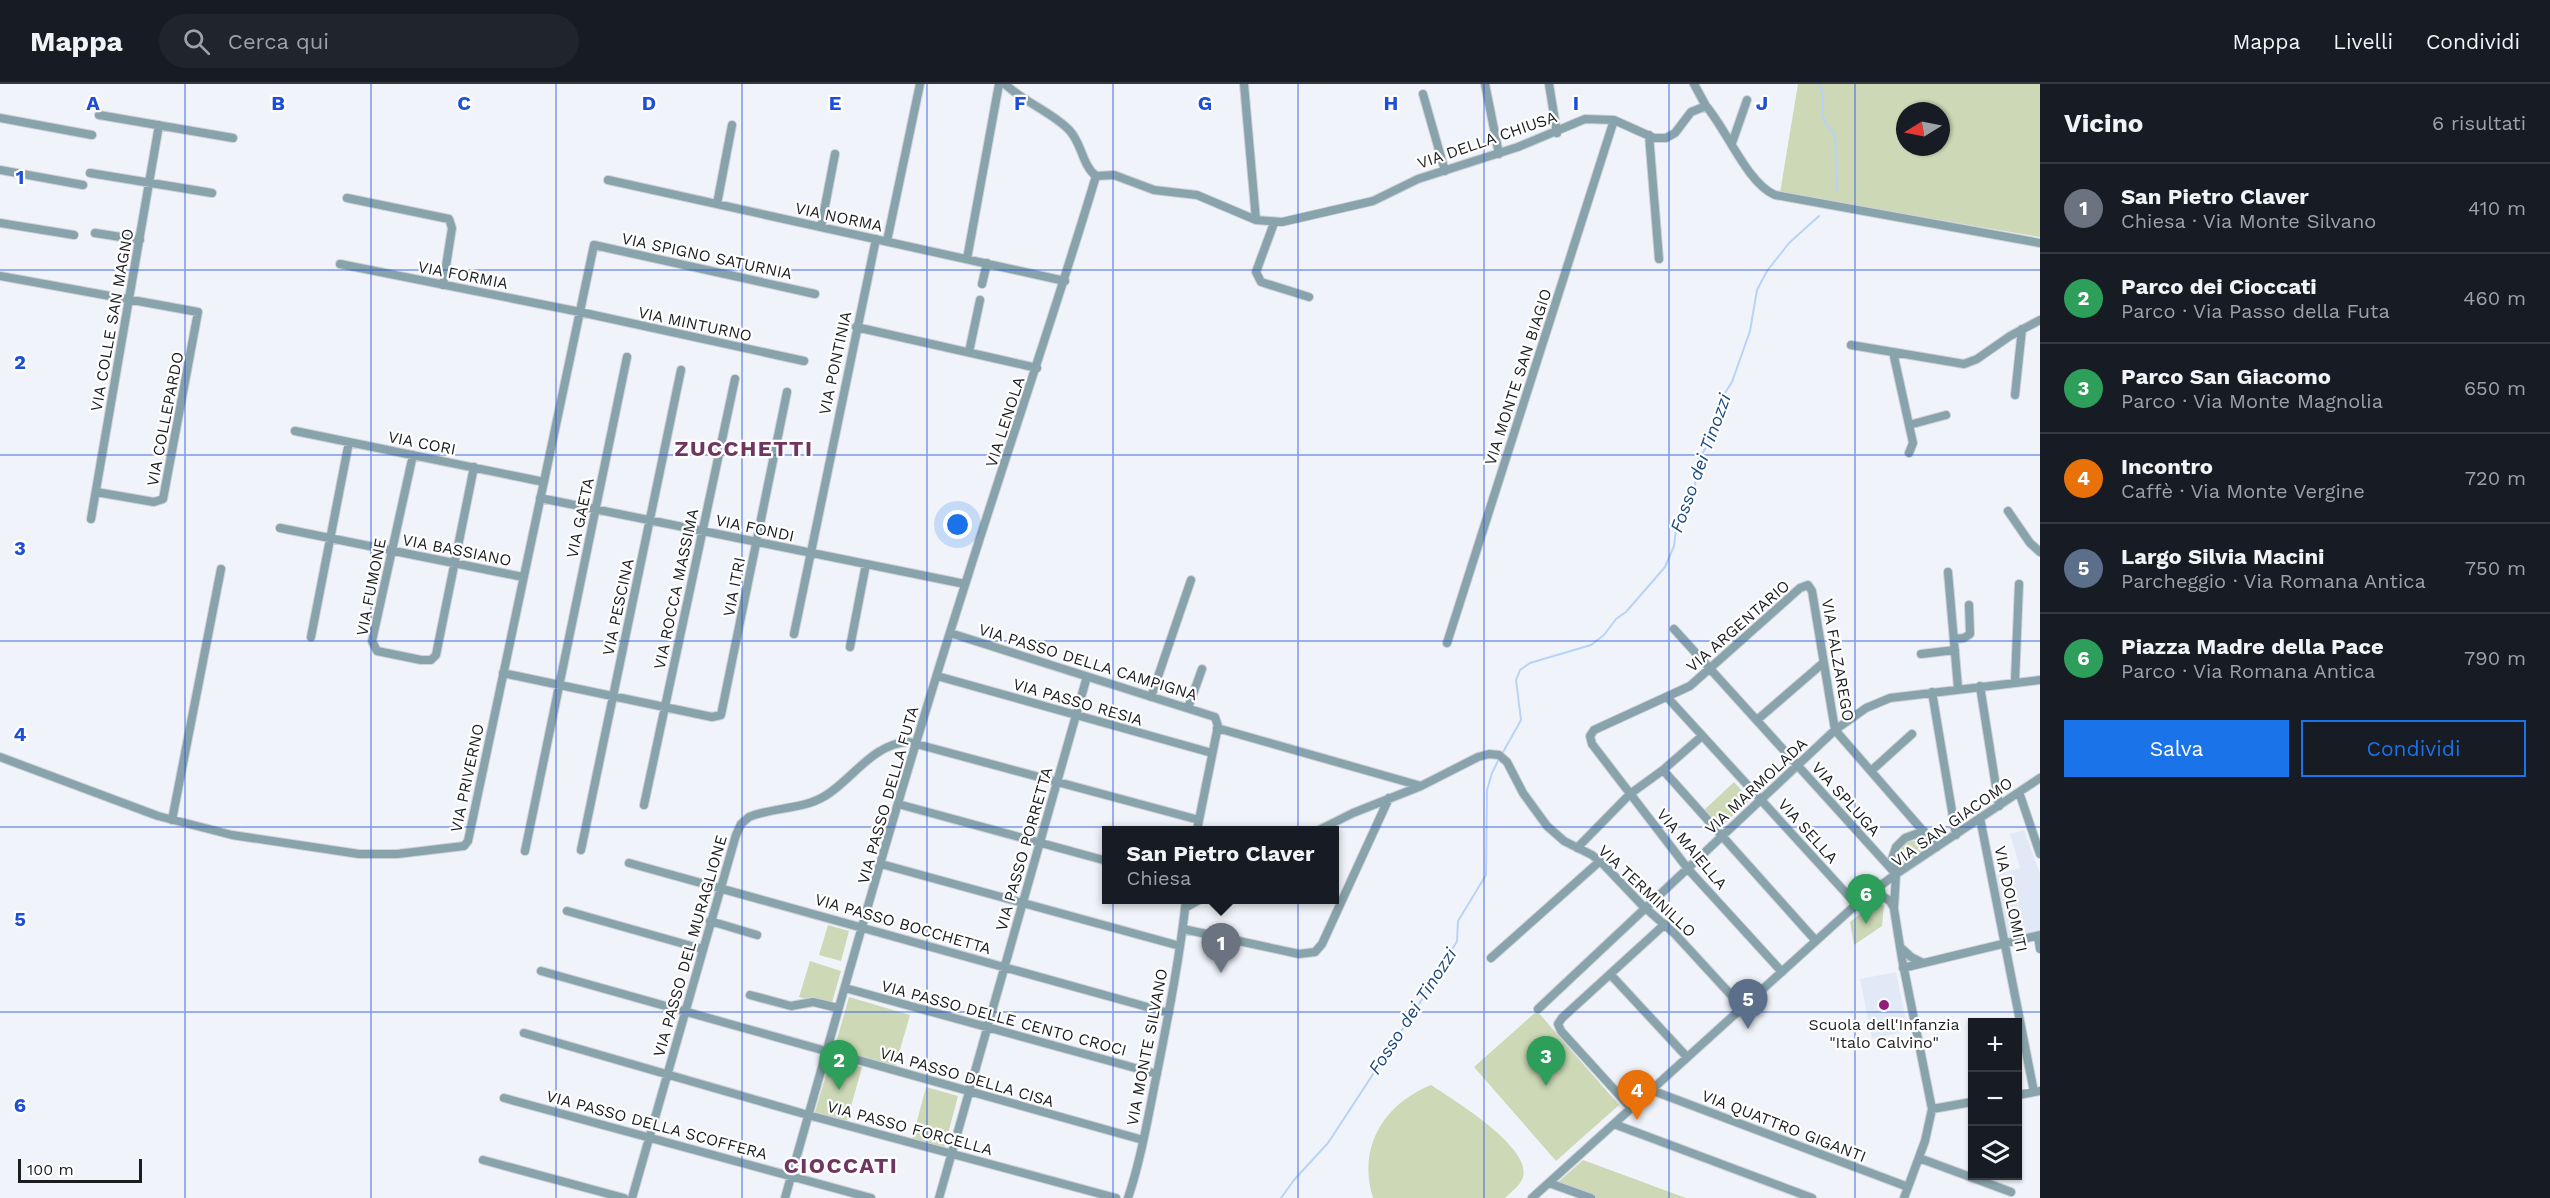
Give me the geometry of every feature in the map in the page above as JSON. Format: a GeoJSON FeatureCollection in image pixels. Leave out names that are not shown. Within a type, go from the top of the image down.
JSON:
{"type":"FeatureCollection","features":[{"type":"Feature","properties":{"kind":"street"},"geometry":{"type":"LineString","coordinates":[[887,241],[920,84]]}},
{"type":"Feature","properties":{"kind":"street"},"geometry":{"type":"LineString","coordinates":[[967,259],[999,84]]}},
{"type":"Feature","properties":{"kind":"street"},"geometry":{"type":"LineString","coordinates":[[1005,84],[1026,102],[1072,133],[1089,168],[1096,176]]}},
{"type":"Feature","properties":{"kind":"street"},"geometry":{"type":"LineString","coordinates":[[1244,84],[1256,220]]}},
{"type":"Feature","properties":{"kind":"street"},"geometry":{"type":"LineString","coordinates":[[1485,84],[1499,154]]}},
{"type":"Feature","properties":{"kind":"street"},"geometry":{"type":"LineString","coordinates":[[1550,84],[1557,132]]}},
{"type":"Feature","properties":{"kind":"street"},"geometry":{"type":"LineString","coordinates":[[1694,84],[1756,182],[1778,197],[2040,243]]}},
{"type":"Feature","properties":{"kind":"street"},"geometry":{"type":"LineString","coordinates":[[1423,94],[1445,171]]}},
{"type":"Feature","properties":{"kind":"street"},"geometry":{"type":"LineString","coordinates":[[1732,143],[1747,100]]}},
{"type":"Feature","properties":{"kind":"street"},"geometry":{"type":"LineString","coordinates":[[1659,259],[1649,135],[1659,139],[1670,137],[1691,112],[1706,106]]}},
{"type":"Feature","properties":{"kind":"street"},"geometry":{"type":"LineString","coordinates":[[99,115],[233,138]]}},
{"type":"Feature","properties":{"kind":"street"},"geometry":{"type":"LineString","coordinates":[[0,118],[92,135]]}},
{"type":"Feature","properties":{"kind":"street","name":"VIA DELLA CHIUSA"},"geometry":{"type":"LineString","coordinates":[[1096,176],[1117,176],[1154,190],[1202,196],[1256,220],[1274,223],[1373,201],[1413,181],[1499,154],[1585,119],[1614,120],[1649,135]]}},
{"type":"Feature","properties":{"kind":"street","name":"VIA MONTE SAN BIAGIO"},"geometry":{"type":"LineString","coordinates":[[1447,642],[1614,120]]}},
{"type":"Feature","properties":{"kind":"street","name":"VIA COLLE SAN MAGNO"},"geometry":{"type":"LineString","coordinates":[[91,519],[159,125]]}},
{"type":"Feature","properties":{"kind":"street"},"geometry":{"type":"LineString","coordinates":[[717,204],[732,125]]}},
{"type":"Feature","properties":{"kind":"street"},"geometry":{"type":"LineString","coordinates":[[821,227],[835,154]]}},
{"type":"Feature","properties":{"kind":"street"},"geometry":{"type":"LineString","coordinates":[[0,170],[83,185]]}},
{"type":"Feature","properties":{"kind":"street"},"geometry":{"type":"LineString","coordinates":[[90,173],[212,193]]}},
{"type":"Feature","properties":{"kind":"street","name":"VIA LENOLA"},"geometry":{"type":"LineString","coordinates":[[937,676],[1065,281],[1096,176]]}},
{"type":"Feature","properties":{"kind":"street","name":"VIA NORMA"},"geometry":{"type":"LineString","coordinates":[[608,180],[1065,281]]}},
{"type":"Feature","properties":{"kind":"street"},"geometry":{"type":"LineString","coordinates":[[347,198],[449,219],[452,228],[442,285]]}},
{"type":"Feature","properties":{"kind":"street"},"geometry":{"type":"LineString","coordinates":[[0,223],[74,236]]}},
{"type":"Feature","properties":{"kind":"street"},"geometry":{"type":"LineString","coordinates":[[1274,223],[1256,272],[1258,279],[1309,297]]}},
{"type":"Feature","properties":{"kind":"street"},"geometry":{"type":"LineString","coordinates":[[95,233],[140,240]]}},
{"type":"Feature","properties":{"kind":"street","name":"VIA PONTINIA"},"geometry":{"type":"LineString","coordinates":[[794,634],[876,239]]}},
{"type":"Feature","properties":{"kind":"street","name":"VIA SPIGNO SATURNIA"},"geometry":{"type":"LineString","coordinates":[[594,245],[814,294]]}},
{"type":"Feature","properties":{"kind":"street","name":"VIA PRIVERNO"},"geometry":{"type":"LineString","coordinates":[[0,757],[172,820],[232,835],[345,853],[397,854],[463,847],[468,841],[594,245]]}},
{"type":"Feature","properties":{"kind":"street"},"geometry":{"type":"LineString","coordinates":[[982,284],[987,263]]}},
{"type":"Feature","properties":{"kind":"street","name":"VIA FORMIA"},"geometry":{"type":"LineString","coordinates":[[340,264],[580,312]]}},
{"type":"Feature","properties":{"kind":"street"},"geometry":{"type":"LineString","coordinates":[[0,276],[130,300]]}},
{"type":"Feature","properties":{"kind":"street","name":"VIA COLLEPARDO"},"geometry":{"type":"LineString","coordinates":[[96,492],[154,502],[163,499],[198,312],[130,300]]}},
{"type":"Feature","properties":{"kind":"street"},"geometry":{"type":"LineString","coordinates":[[969,352],[980,300]]}},
{"type":"Feature","properties":{"kind":"street","name":"VIA MINTURNO"},"geometry":{"type":"LineString","coordinates":[[580,312],[804,361]]}},
{"type":"Feature","properties":{"kind":"street"},"geometry":{"type":"LineString","coordinates":[[1851,345],[1967,363],[2040,320]]}},
{"type":"Feature","properties":{"kind":"street"},"geometry":{"type":"LineString","coordinates":[[856,327],[1037,368]]}},
{"type":"Feature","properties":{"kind":"street"},"geometry":{"type":"LineString","coordinates":[[2015,395],[2022,329]]}},
{"type":"Feature","properties":{"kind":"street"},"geometry":{"type":"LineString","coordinates":[[1893,352],[1913,446],[1909,453]]}},
{"type":"Feature","properties":{"kind":"street","name":"VIA GAETA"},"geometry":{"type":"LineString","coordinates":[[525,851],[627,357]]}},
{"type":"Feature","properties":{"kind":"street","name":"VIA PESCINA"},"geometry":{"type":"LineString","coordinates":[[581,850],[681,370]]}},
{"type":"Feature","properties":{"kind":"street","name":"VIA ROCCA MASSIMA"},"geometry":{"type":"LineString","coordinates":[[644,805],[735,380]]}},
{"type":"Feature","properties":{"kind":"street","name":"VIA ITRI"},"geometry":{"type":"LineString","coordinates":[[665,707],[712,717],[719,716],[723,710],[787,392]]}},
{"type":"Feature","properties":{"kind":"street"},"geometry":{"type":"LineString","coordinates":[[1909,425],[1946,415]]}},
{"type":"Feature","properties":{"kind":"street","name":"VIA CORI"},"geometry":{"type":"LineString","coordinates":[[295,431],[544,482]]}},
{"type":"Feature","properties":{"kind":"street"},"geometry":{"type":"LineString","coordinates":[[311,637],[349,442]]}},
{"type":"Feature","properties":{"kind":"street","name":"VIA FUMONE"},"geometry":{"type":"LineString","coordinates":[[413,455],[373,644],[378,651],[417,660],[431,660],[436,655],[474,467]]}},
{"type":"Feature","properties":{"kind":"street","name":"VIA FONDI"},"geometry":{"type":"LineString","coordinates":[[540,498],[965,584]]}},
{"type":"Feature","properties":{"kind":"street"},"geometry":{"type":"LineString","coordinates":[[2008,511],[2030,543],[2040,552]]}},
{"type":"Feature","properties":{"kind":"street","name":"VIA BASSIANO"},"geometry":{"type":"LineString","coordinates":[[280,528],[523,577]]}},
{"type":"Feature","properties":{"kind":"street"},"geometry":{"type":"LineString","coordinates":[[850,647],[866,564]]}},
{"type":"Feature","properties":{"kind":"street"},"geometry":{"type":"LineString","coordinates":[[172,820],[221,569]]}},
{"type":"Feature","properties":{"kind":"street"},"geometry":{"type":"LineString","coordinates":[[1948,572],[1958,688]]}},
{"type":"Feature","properties":{"kind":"street"},"geometry":{"type":"LineString","coordinates":[[1151,697],[1191,580]]}},
{"type":"Feature","properties":{"kind":"street"},"geometry":{"type":"LineString","coordinates":[[2015,681],[2019,584]]}},
{"type":"Feature","properties":{"kind":"street","name":"VIA FALZAREGO"},"geometry":{"type":"LineString","coordinates":[[1808,585],[1812,591],[1835,730],[1937,847]]}},
{"type":"Feature","properties":{"kind":"street","name":"VIA ARGENTARIO"},"geometry":{"type":"LineString","coordinates":[[1590,736],[1595,729],[1690,686],[1800,588],[1808,585]]}},
{"type":"Feature","properties":{"kind":"street"},"geometry":{"type":"LineString","coordinates":[[1954,639],[1964,638],[1970,634],[1969,605]]}},
{"type":"Feature","properties":{"kind":"street","name":"VIA SPLUGA"},"geometry":{"type":"LineString","coordinates":[[1674,629],[1896,874]]}},
{"type":"Feature","properties":{"kind":"street","name":"VIA PASSO DELLA CAMPIGNA"},"geometry":{"type":"LineString","coordinates":[[950,633],[1211,714],[1217,719],[1217,728]]}},
{"type":"Feature","properties":{"kind":"street"},"geometry":{"type":"LineString","coordinates":[[1921,654],[1955,650]]}},
{"type":"Feature","properties":{"kind":"street"},"geometry":{"type":"LineString","coordinates":[[1756,720],[1823,663]]}},
{"type":"Feature","properties":{"kind":"street"},"geometry":{"type":"LineString","coordinates":[[1188,708],[1202,669]]}},
{"type":"Feature","properties":{"kind":"street"},"geometry":{"type":"LineString","coordinates":[[503,673],[665,707]]}},
{"type":"Feature","properties":{"kind":"street","name":"VIA PASSO RESIA"},"geometry":{"type":"LineString","coordinates":[[937,676],[1212,753]]}},
{"type":"Feature","properties":{"kind":"street","name":"VIA PASSO DELLA FUTA"},"geometry":{"type":"LineString","coordinates":[[785,1198],[825,1052],[937,676]]}},
{"type":"Feature","properties":{"kind":"street","name":"VIA PASSO PORRETTA"},"geometry":{"type":"LineString","coordinates":[[939,1198],[1086,680]]}},
{"type":"Feature","properties":{"kind":"street","name":"VIA MARMOLADA"},"geometry":{"type":"LineString","coordinates":[[1538,1009],[1835,730],[1859,712],[1884,699],[2015,681],[2040,680]]}},
{"type":"Feature","properties":{"kind":"street"},"geometry":{"type":"LineString","coordinates":[[1980,686],[1999,806]]}},
{"type":"Feature","properties":{"kind":"street"},"geometry":{"type":"LineString","coordinates":[[1932,692],[1956,834]]}},
{"type":"Feature","properties":{"kind":"street","name":"VIA SELLA"},"geometry":{"type":"LineString","coordinates":[[1667,697],[1858,902]]}},
{"type":"Feature","properties":{"kind":"street"},"geometry":{"type":"LineString","coordinates":[[1198,826],[1217,728],[1421,786]]}},
{"type":"Feature","properties":{"kind":"street"},"geometry":{"type":"LineString","coordinates":[[1871,771],[1912,734]]}},
{"type":"Feature","properties":{"kind":"street","name":"VIA MAIELLA"},"geometry":{"type":"LineString","coordinates":[[1590,736],[1592,744],[1688,869],[1782,972]]}},
{"type":"Feature","properties":{"kind":"street"},"geometry":{"type":"LineString","coordinates":[[1577,848],[1630,794],[1663,770],[1702,736]]}},
{"type":"Feature","properties":{"kind":"street","name":"VIA PASSO DEL MURAGLIONE"},"geometry":{"type":"LineString","coordinates":[[632,1198],[737,832],[747,819],[819,799],[883,749],[898,743],[916,743]]}},
{"type":"Feature","properties":{"kind":"street"},"geometry":{"type":"LineString","coordinates":[[916,743],[1199,820]]}},
{"type":"Feature","properties":{"kind":"street","name":"VIA TERMINILLO"},"geometry":{"type":"LineString","coordinates":[[1328,826],[1348,815],[1421,786],[1478,757],[1501,756],[1538,816],[1561,839],[1600,861],[1645,908],[1665,924],[1743,1008]]}},
{"type":"Feature","properties":{"kind":"street"},"geometry":{"type":"LineString","coordinates":[[1663,770],[1816,940]]}},
{"type":"Feature","properties":{"kind":"street","name":"VIA SAN GIACOMO"},"geometry":{"type":"LineString","coordinates":[[1932,1109],[1903,968],[1894,909],[1896,874],[2040,778]]}},
{"type":"Feature","properties":{"kind":"street"},"geometry":{"type":"LineString","coordinates":[[2019,792],[2040,854]]}},
{"type":"Feature","properties":{"kind":"street"},"geometry":{"type":"LineString","coordinates":[[1183,929],[1299,954],[1315,952],[1322,944],[1389,798]]}},
{"type":"Feature","properties":{"kind":"street"},"geometry":{"type":"LineString","coordinates":[[898,804],[1102,860]]}},
{"type":"Feature","properties":{"kind":"street","name":"VIA DOLOMITI"},"geometry":{"type":"LineString","coordinates":[[1980,818],[2037,1092]]}},
{"type":"Feature","properties":{"kind":"street","name":"VIA SPLUGA"},"geometry":{"type":"LineString","coordinates":[[1896,874],[1892,859],[1896,847],[1907,836],[1924,831]]}},
{"type":"Feature","properties":{"kind":"street"},"geometry":{"type":"LineString","coordinates":[[1491,958],[1600,861]]}},
{"type":"Feature","properties":{"kind":"street","name":"VIA PASSO BOCCHETTA"},"geometry":{"type":"LineString","coordinates":[[629,863],[863,926],[1169,1013]]}},
{"type":"Feature","properties":{"kind":"street"},"geometry":{"type":"LineString","coordinates":[[881,864],[1180,946]]}},
{"type":"Feature","properties":{"kind":"street"},"geometry":{"type":"LineString","coordinates":[[1534,1197],[1858,902],[1896,874]]}},
{"type":"Feature","properties":{"kind":"street"},"geometry":{"type":"LineString","coordinates":[[1858,902],[1882,896],[1890,901],[1894,909]]}},
{"type":"Feature","properties":{"kind":"street","name":"VIA MONTE SILVANO"},"geometry":{"type":"LineString","coordinates":[[1128,1198],[1157,1074],[1186,904]]}},
{"type":"Feature","properties":{"kind":"street"},"geometry":{"type":"LineString","coordinates":[[567,911],[702,949]]}},
{"type":"Feature","properties":{"kind":"street"},"geometry":{"type":"LineString","coordinates":[[710,921],[757,935]]}},
{"type":"Feature","properties":{"kind":"street"},"geometry":{"type":"LineString","coordinates":[[1631,1108],[1560,1031],[1558,1026],[1560,1019],[1665,924]]}},
{"type":"Feature","properties":{"kind":"street"},"geometry":{"type":"LineString","coordinates":[[1903,968],[2039,935],[2040,949]]}},
{"type":"Feature","properties":{"kind":"street"},"geometry":{"type":"LineString","coordinates":[[1900,947],[1911,957],[1924,963]]}},
{"type":"Feature","properties":{"kind":"street","name":"VIA PASSO DELLA CISA"},"geometry":{"type":"LineString","coordinates":[[541,971],[1143,1140]]}},
{"type":"Feature","properties":{"kind":"street"},"geometry":{"type":"LineString","coordinates":[[1610,974],[1687,1057]]}},
{"type":"Feature","properties":{"kind":"street","name":"VIA PASSO DELLE CENTO CROCI"},"geometry":{"type":"LineString","coordinates":[[844,988],[1157,1074]]}},
{"type":"Feature","properties":{"kind":"street"},"geometry":{"type":"LineString","coordinates":[[750,995],[791,1006],[813,1002],[838,1008]]}},
{"type":"Feature","properties":{"kind":"street","name":"VIA PASSO FORCELLA"},"geometry":{"type":"LineString","coordinates":[[524,1033],[808,1115],[1116,1198]]}},
{"type":"Feature","properties":{"kind":"street","name":"VIA QUATTRO GIGANTI"},"geometry":{"type":"LineString","coordinates":[[1651,1090],[1908,1187]]}},
{"type":"Feature","properties":{"kind":"street"},"geometry":{"type":"LineString","coordinates":[[2022,1094],[2037,1092]]}},
{"type":"Feature","properties":{"kind":"street","name":"VIA PASSO DELLA SCOFFERA"},"geometry":{"type":"LineString","coordinates":[[504,1098],[871,1198]]}},
{"type":"Feature","properties":{"kind":"street"},"geometry":{"type":"LineString","coordinates":[[1904,1198],[1932,1109],[1968,1103]]}},
{"type":"Feature","properties":{"kind":"street"},"geometry":{"type":"LineString","coordinates":[[1614,1124],[1812,1198]]}},
{"type":"Feature","properties":{"kind":"street"},"geometry":{"type":"LineString","coordinates":[[1918,1158],[2011,1192]]}},
{"type":"Feature","properties":{"kind":"street"},"geometry":{"type":"LineString","coordinates":[[483,1160],[624,1198]]}},
{"type":"Feature","properties":{"kind":"street"},"geometry":{"type":"LineString","coordinates":[[1549,1183],[1591,1198]]}},
{"type":"Feature","properties":{"kind":"shaded area"},"geometry":{"type":"Polygon","coordinates":[[[2024,830],[2040,874],[2040,931],[2009,938],[1996,875],[2020,868],[2010,834],[2024,830]]]}},
{"type":"Feature","properties":{"kind":"shaded area","name":"Scuola dell'Infanzia \"Italo Calvino\""},"geometry":{"type":"Polygon","coordinates":[[[1896,972],[1908,1031],[1872,1039],[1860,979],[1896,972]]]}},
{"type":"Feature","properties":{"kind":"green space"},"geometry":{"type":"Polygon","coordinates":[[[1798,84],[2040,84],[2040,237],[1780,193],[1798,84]]]}},
{"type":"Feature","properties":{"kind":"green space"},"geometry":{"type":"Polygon","coordinates":[[[1734,782],[1750,800],[1719,829],[1702,812],[1734,782]]]}},
{"type":"Feature","properties":{"kind":"green space"},"geometry":{"type":"Polygon","coordinates":[[[1909,840],[1915,841],[1923,850],[1902,865],[1897,856],[1898,849],[1909,840]]]}},
{"type":"Feature","properties":{"kind":"green space"},"geometry":{"type":"Polygon","coordinates":[[[1874,903],[1884,905],[1882,926],[1854,945],[1850,922],[1874,903]]]}},
{"type":"Feature","properties":{"kind":"green space"},"geometry":{"type":"Polygon","coordinates":[[[828,925],[849,931],[841,961],[819,955],[828,925]]]}},
{"type":"Feature","properties":{"kind":"green space"},"geometry":{"type":"Polygon","coordinates":[[[810,961],[841,971],[831,1006],[799,997],[810,961]]]}},
{"type":"Feature","properties":{"kind":"green space"},"geometry":{"type":"Polygon","coordinates":[[[849,997],[910,1015],[895,1067],[834,1050],[849,997]]]}},
{"type":"Feature","properties":{"kind":"green space"},"geometry":{"type":"Polygon","coordinates":[[[1537,1011],[1619,1105],[1556,1161],[1474,1067],[1537,1011]]]}},
{"type":"Feature","properties":{"kind":"green space"},"geometry":{"type":"Polygon","coordinates":[[[831,1058],[862,1067],[847,1121],[815,1112],[831,1058]]]}},
{"type":"Feature","properties":{"kind":"green space"},"geometry":{"type":"Polygon","coordinates":[[[1431,1085],[1472,1112],[1503,1138],[1515,1152],[1522,1165],[1523,1177],[1518,1186],[1505,1198],[1373,1198],[1369,1179],[1369,1162],[1378,1129],[1400,1104],[1414,1093],[1431,1085]]]}},
{"type":"Feature","properties":{"kind":"green space"},"geometry":{"type":"Polygon","coordinates":[[[926,1087],[958,1096],[944,1149],[912,1140],[926,1087]]]}},
{"type":"Feature","properties":{"kind":"green space"},"geometry":{"type":"Polygon","coordinates":[[[1583,1160],[1686,1198],[1586,1198],[1557,1183],[1583,1160]]]}},
{"type":"Feature","properties":{"kind":"waterway","name":"Fosso dei Tinozzi"},"geometry":{"type":"LineString","coordinates":[[1820,84],[1823,117],[1835,135],[1837,190]]}},
{"type":"Feature","properties":{"kind":"waterway","name":"Fosso dei Tinozzi"},"geometry":{"type":"LineString","coordinates":[[1502,754],[1521,720],[1516,680],[1520,670],[1530,663],[1591,645],[1626,612],[1665,567],[1674,546],[1677,522],[1687,510],[1688,498],[1695,485],[1698,460],[1709,443],[1707,432],[1721,411],[1723,396],[1732,382],[1750,331],[1757,290],[1767,271],[1789,243],[1819,216]]}},
{"type":"Feature","properties":{"kind":"waterway","name":"Fosso dei Tinozzi"},"geometry":{"type":"LineString","coordinates":[[1281,1198],[1294,1180],[1328,1143],[1434,981],[1457,941],[1458,921],[1486,875],[1487,790],[1499,759]]}},
{"type":"Feature","properties":{"kind":"place","name":"Piazza Madre della Pace"},"geometry":{"type":"Point","coordinates":[1866,924]}},
{"type":"Feature","properties":{"kind":"place","name":"San Pietro Claver"},"geometry":{"type":"Point","coordinates":[1221,973]}},
{"type":"Feature","properties":{"kind":"place","name":"Scuola dell'Infanzia \"Italo Calvino\""},"geometry":{"type":"Point","coordinates":[1884,1005]}},
{"type":"Feature","properties":{"kind":"place","name":"Largo Silvia Macini"},"geometry":{"type":"Point","coordinates":[1748,1029]}},
{"type":"Feature","properties":{"kind":"place","name":"Parco San Giacomo"},"geometry":{"type":"Point","coordinates":[1546,1086]}},
{"type":"Feature","properties":{"kind":"place","name":"Parco dei Cioccati"},"geometry":{"type":"Point","coordinates":[839,1090]}},
{"type":"Feature","properties":{"kind":"place","name":"Incontro"},"geometry":{"type":"Point","coordinates":[1637,1120]}},
{"type":"Feature","properties":{"kind":"district","name":"ZUCCHETTI"},"geometry":{"type":"Point","coordinates":[744,448]}},
{"type":"Feature","properties":{"kind":"district","name":"CIOCCATI"},"geometry":{"type":"Point","coordinates":[841,1165]}}]}
